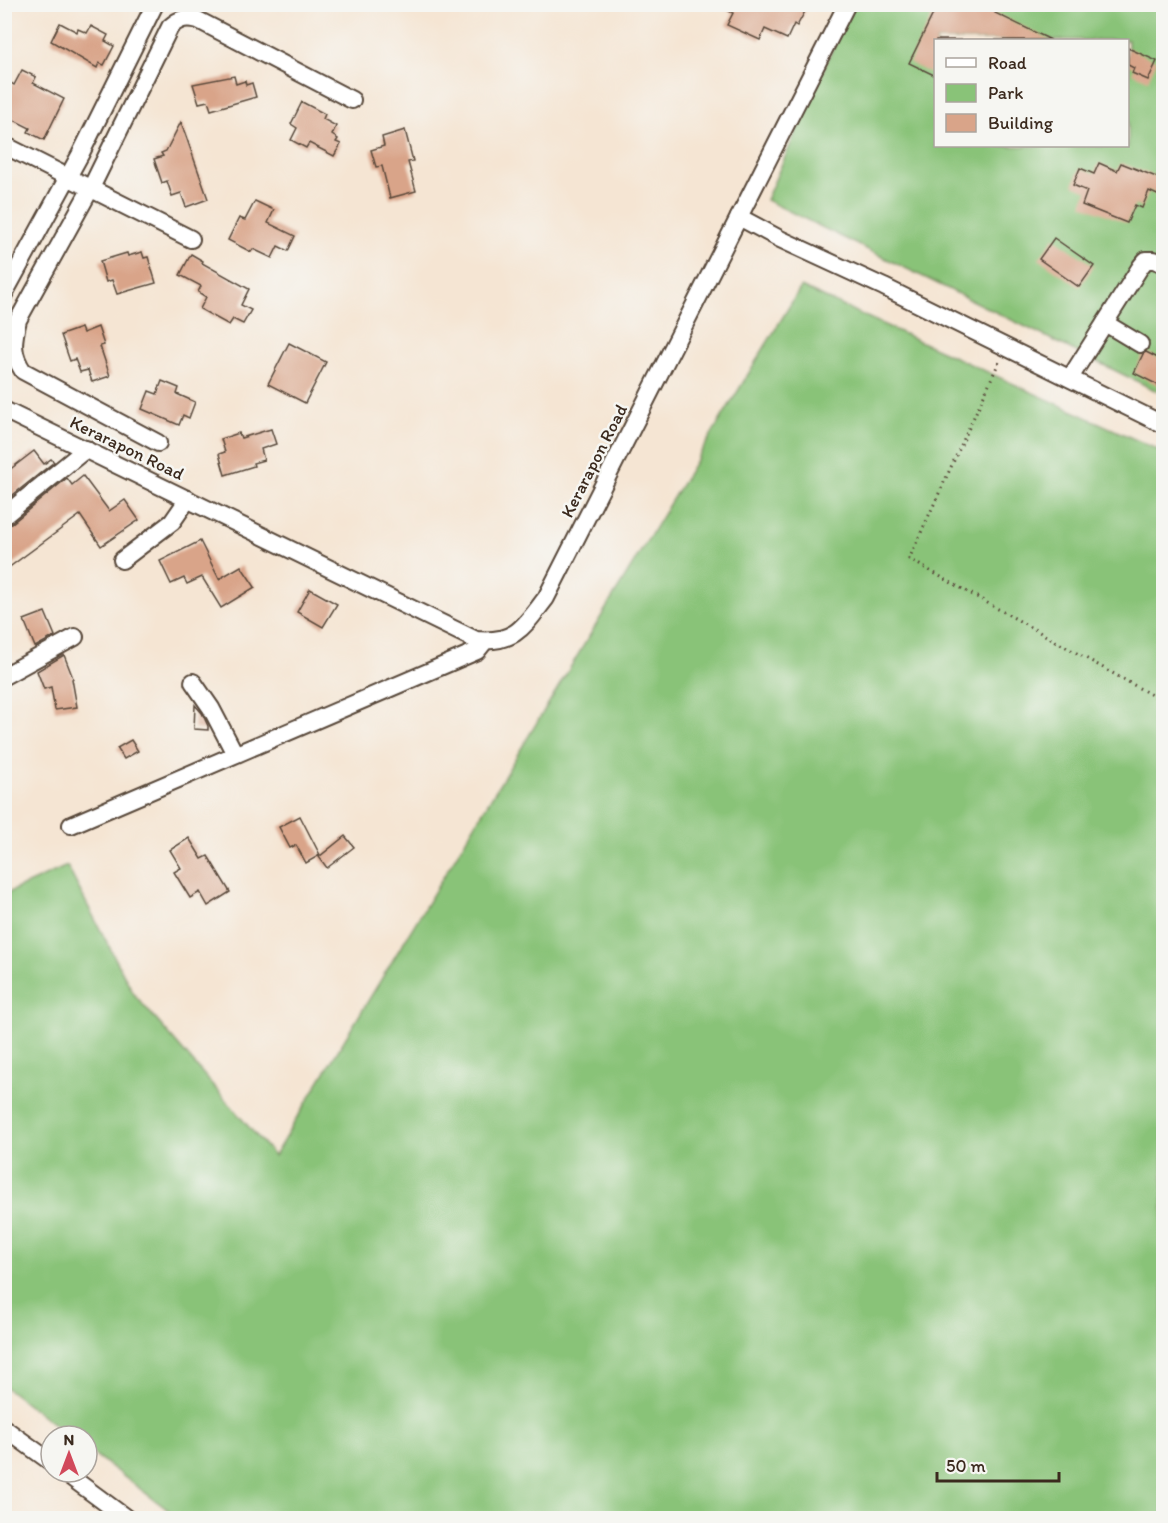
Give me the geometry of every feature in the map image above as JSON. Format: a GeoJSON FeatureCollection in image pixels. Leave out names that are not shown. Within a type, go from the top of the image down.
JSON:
{"type":"FeatureCollection","features":[{"type":"Feature","properties":{"kind":"street"},"geometry":{"type":"LineString","coordinates":[[4,294],[80,155],[155,4]]}},
{"type":"Feature","properties":{"kind":"street","name":"Kerarapon Road"},"geometry":{"type":"LineString","coordinates":[[4,410],[476,640],[512,637],[522,630],[546,598],[847,4]]}},
{"type":"Feature","properties":{"kind":"street"},"geometry":{"type":"LineString","coordinates":[[158,443],[23,371],[13,352],[13,340],[18,320],[91,188],[170,27],[178,20],[187,18],[198,20],[352,100]]}},
{"type":"Feature","properties":{"kind":"street"},"geometry":{"type":"LineString","coordinates":[[4,145],[191,239]]}},
{"type":"Feature","properties":{"kind":"street"},"geometry":{"type":"LineString","coordinates":[[738,217],[1164,425]]}},
{"type":"Feature","properties":{"kind":"street"},"geometry":{"type":"LineString","coordinates":[[1070,378],[1146,260],[1164,264]]}},
{"type":"Feature","properties":{"kind":"street"},"geometry":{"type":"LineString","coordinates":[[1105,323],[1140,344]]}},
{"type":"Feature","properties":{"kind":"street"},"geometry":{"type":"LineString","coordinates":[[4,516],[86,449]]}},
{"type":"Feature","properties":{"kind":"street"},"geometry":{"type":"LineString","coordinates":[[122,560],[172,522],[188,499]]}},
{"type":"Feature","properties":{"kind":"street"},"geometry":{"type":"LineString","coordinates":[[4,676],[75,637]]}},
{"type":"Feature","properties":{"kind":"street"},"geometry":{"type":"LineString","coordinates":[[71,825],[477,651],[485,641]]}},
{"type":"Feature","properties":{"kind":"street"},"geometry":{"type":"LineString","coordinates":[[193,682],[211,708],[235,754]]}},
{"type":"Feature","properties":{"kind":"street"},"geometry":{"type":"LineString","coordinates":[[4,1428],[39,1453]]}},
{"type":"Feature","properties":{"kind":"street"},"geometry":{"type":"LineString","coordinates":[[80,1484],[126,1518]]}},
{"type":"Feature","properties":{"kind":"path"},"geometry":{"type":"LineString","coordinates":[[1006,347],[909,559],[1164,702]]}},
{"type":"Feature","properties":{"kind":"green space"},"geometry":{"type":"Polygon","coordinates":[[[852,5],[1163,5],[1163,394],[766,200],[852,5]]]}},
{"type":"Feature","properties":{"kind":"green space"},"geometry":{"type":"Polygon","coordinates":[[[801,287],[1163,452],[1163,1518],[179,1518],[99,1458],[99,1424],[54,1424],[5,1387],[5,894],[67,866],[134,994],[274,1156],[801,287]]]}},
{"type":"Feature","properties":{"kind":"building"},"geometry":{"type":"Polygon","coordinates":[[[716,4],[777,4],[786,9],[789,4],[809,4],[797,26],[794,24],[787,39],[765,29],[760,40],[727,25],[733,13],[716,4]]]}},
{"type":"Feature","properties":{"kind":"building"},"geometry":{"type":"Polygon","coordinates":[[[938,4],[990,4],[997,8],[995,13],[1049,39],[934,39],[934,75],[909,63],[938,4]]]}},
{"type":"Feature","properties":{"kind":"building"},"geometry":{"type":"Polygon","coordinates":[[[60,23],[77,32],[78,29],[87,33],[91,26],[108,35],[105,41],[114,46],[104,65],[99,63],[97,68],[51,41],[60,23]]]}},
{"type":"Feature","properties":{"kind":"building"},"geometry":{"type":"Polygon","coordinates":[[[1129,48],[1157,61],[1148,80],[1132,73],[1134,68],[1129,66],[1129,48]]]}},
{"type":"Feature","properties":{"kind":"building"},"geometry":{"type":"Polygon","coordinates":[[[22,70],[36,77],[33,83],[64,99],[44,140],[28,132],[30,128],[4,115],[4,83],[14,85],[22,70]]]}},
{"type":"Feature","properties":{"kind":"building"},"geometry":{"type":"Polygon","coordinates":[[[234,76],[236,84],[245,81],[246,85],[252,83],[256,97],[211,110],[208,101],[199,103],[193,84],[234,76]]]}},
{"type":"Feature","properties":{"kind":"building"},"geometry":{"type":"Polygon","coordinates":[[[302,102],[325,114],[323,119],[336,126],[332,135],[338,139],[336,142],[341,144],[334,156],[309,143],[306,148],[291,140],[297,128],[291,124],[302,102]]]}},
{"type":"Feature","properties":{"kind":"building"},"geometry":{"type":"Polygon","coordinates":[[[181,122],[208,199],[186,207],[181,193],[172,196],[167,181],[162,183],[154,159],[163,156],[161,153],[166,151],[181,122]]]}},
{"type":"Feature","properties":{"kind":"building"},"geometry":{"type":"Polygon","coordinates":[[[405,130],[413,161],[408,162],[416,191],[390,198],[382,166],[376,167],[371,150],[384,146],[382,137],[405,130]]]}},
{"type":"Feature","properties":{"kind":"building"},"geometry":{"type":"Polygon","coordinates":[[[1099,163],[1117,171],[1121,163],[1164,180],[1164,198],[1149,191],[1142,208],[1135,205],[1127,223],[1082,205],[1087,191],[1073,185],[1080,168],[1094,174],[1099,163]]]}},
{"type":"Feature","properties":{"kind":"building"},"geometry":{"type":"Polygon","coordinates":[[[255,201],[274,210],[268,223],[295,236],[288,251],[278,246],[272,258],[253,249],[251,252],[228,240],[239,218],[245,220],[255,201]]]}},
{"type":"Feature","properties":{"kind":"building"},"geometry":{"type":"Polygon","coordinates":[[[1054,238],[1094,266],[1079,287],[1039,259],[1054,238]]]}},
{"type":"Feature","properties":{"kind":"building"},"geometry":{"type":"Polygon","coordinates":[[[142,252],[144,258],[148,257],[156,283],[117,294],[112,280],[106,282],[100,261],[127,253],[128,256],[142,252]]]}},
{"type":"Feature","properties":{"kind":"building"},"geometry":{"type":"Polygon","coordinates":[[[191,254],[203,261],[202,263],[249,289],[241,305],[251,310],[243,324],[233,319],[229,325],[200,309],[206,297],[198,292],[201,286],[180,275],[191,254]]]}},
{"type":"Feature","properties":{"kind":"building"},"geometry":{"type":"Polygon","coordinates":[[[98,327],[104,345],[100,346],[110,376],[92,382],[88,370],[80,372],[75,359],[70,361],[61,335],[81,328],[83,333],[98,327]]]}},
{"type":"Feature","properties":{"kind":"building"},"geometry":{"type":"Polygon","coordinates":[[[289,343],[326,362],[305,403],[268,384],[289,343]]]}},
{"type":"Feature","properties":{"kind":"building"},"geometry":{"type":"Polygon","coordinates":[[[1146,352],[1164,361],[1164,388],[1134,373],[1146,352]]]}},
{"type":"Feature","properties":{"kind":"building"},"geometry":{"type":"Polygon","coordinates":[[[162,381],[179,388],[177,394],[195,402],[189,418],[183,415],[179,425],[142,409],[149,391],[157,394],[162,381]]]}},
{"type":"Feature","properties":{"kind":"building"},"geometry":{"type":"Polygon","coordinates":[[[271,429],[276,444],[261,449],[264,460],[253,463],[254,466],[225,475],[219,454],[225,452],[221,439],[239,433],[241,438],[271,429]]]}},
{"type":"Feature","properties":{"kind":"building"},"geometry":{"type":"Polygon","coordinates":[[[34,451],[44,464],[51,459],[54,462],[4,502],[4,474],[34,451]]]}},
{"type":"Feature","properties":{"kind":"building"},"geometry":{"type":"Polygon","coordinates":[[[83,476],[109,511],[125,500],[139,520],[101,546],[80,515],[4,571],[4,526],[11,524],[67,478],[72,485],[83,476]]]}},
{"type":"Feature","properties":{"kind":"building"},"geometry":{"type":"Polygon","coordinates":[[[200,541],[219,579],[241,566],[255,587],[221,608],[202,577],[187,584],[184,578],[171,584],[160,561],[200,541]]]}},
{"type":"Feature","properties":{"kind":"building"},"geometry":{"type":"Polygon","coordinates":[[[310,589],[337,604],[323,627],[297,612],[310,589]]]}},
{"type":"Feature","properties":{"kind":"building"},"geometry":{"type":"Polygon","coordinates":[[[45,612],[55,636],[35,647],[24,620],[45,612]]]}},
{"type":"Feature","properties":{"kind":"building"},"geometry":{"type":"Polygon","coordinates":[[[64,655],[73,678],[77,707],[55,710],[51,687],[44,689],[37,671],[64,655]]]}},
{"type":"Feature","properties":{"kind":"building"},"geometry":{"type":"Polygon","coordinates":[[[195,705],[202,713],[208,730],[194,729],[195,705]]]}},
{"type":"Feature","properties":{"kind":"building"},"geometry":{"type":"Polygon","coordinates":[[[131,740],[138,751],[124,759],[117,748],[131,740]]]}},
{"type":"Feature","properties":{"kind":"building"},"geometry":{"type":"Polygon","coordinates":[[[300,816],[320,855],[306,863],[296,845],[290,848],[279,827],[300,816]]]}},
{"type":"Feature","properties":{"kind":"building"},"geometry":{"type":"Polygon","coordinates":[[[345,836],[354,847],[327,868],[319,857],[345,836]]]}},
{"type":"Feature","properties":{"kind":"building"},"geometry":{"type":"Polygon","coordinates":[[[189,838],[202,859],[208,856],[230,892],[208,906],[200,892],[190,898],[174,872],[181,868],[170,850],[189,838]]]}}]}
